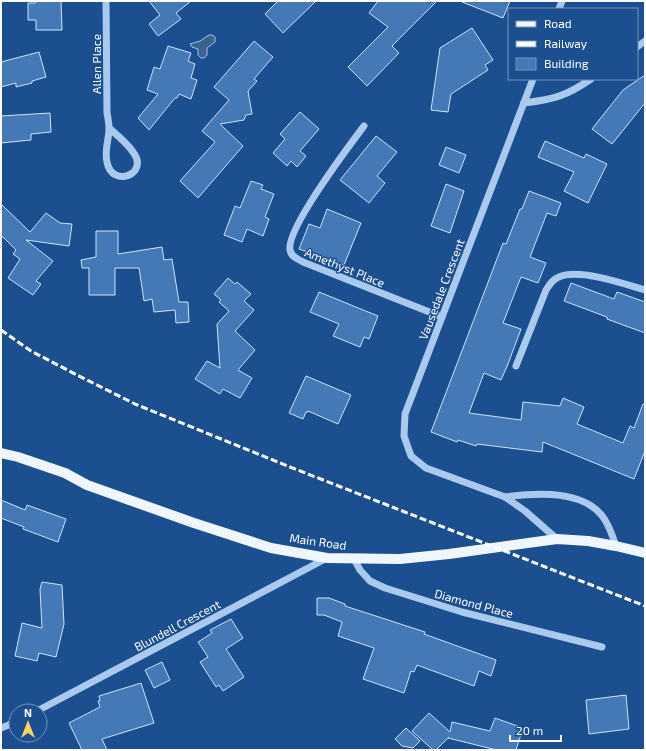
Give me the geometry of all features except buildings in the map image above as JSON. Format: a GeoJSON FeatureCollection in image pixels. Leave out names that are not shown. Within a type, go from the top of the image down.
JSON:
{"type":"FeatureCollection","features":[{"type":"Feature","properties":{"kind":"main road","name":"Main Road"},"geometry":{"type":"LineString","coordinates":[[1,453],[18,457],[65,473],[87,485],[194,523],[271,548],[327,558],[400,559],[442,555],[557,539],[588,541],[645,553]]}},
{"type":"Feature","properties":{"kind":"street","name":"Allen Place"},"geometry":{"type":"LineString","coordinates":[[106,1],[107,113],[109,128],[106,153],[107,164],[113,174],[121,177],[129,176],[134,173],[137,168],[138,161],[134,152],[109,128]]}},
{"type":"Feature","properties":{"kind":"street","name":"Vausedale Crescent"},"geometry":{"type":"LineString","coordinates":[[533,80],[405,414],[404,436],[411,456],[426,468],[506,497],[525,511],[557,539]]}},
{"type":"Feature","properties":{"kind":"street"},"geometry":{"type":"LineString","coordinates":[[524,103],[557,98],[573,91],[590,80]]}},
{"type":"Feature","properties":{"kind":"street","name":"Amethyst Place"},"geometry":{"type":"LineString","coordinates":[[364,126],[329,174],[298,224],[292,236],[290,251],[293,256],[303,262],[442,317]]}},
{"type":"Feature","properties":{"kind":"street"},"geometry":{"type":"LineString","coordinates":[[516,366],[546,290],[552,281],[559,276],[569,274],[588,276],[645,290]]}},
{"type":"Feature","properties":{"kind":"street","name":"Vausedale Crescent"},"geometry":{"type":"LineString","coordinates":[[506,497],[528,494],[559,496],[577,499],[589,504],[605,519],[616,546]]}},
{"type":"Feature","properties":{"kind":"street","name":"Blundell Crescent"},"geometry":{"type":"LineString","coordinates":[[48,705],[327,558]]}},
{"type":"Feature","properties":{"kind":"street","name":"Diamond Place"},"geometry":{"type":"LineString","coordinates":[[354,559],[360,570],[370,581],[385,588],[462,612],[602,647]]}},
{"type":"Feature","properties":{"kind":"water"},"geometry":{"type":"Polygon","coordinates":[[[209,35],[215,37],[215,42],[207,48],[207,55],[204,58],[201,58],[198,55],[198,49],[192,47],[190,44],[200,41],[209,35]]]}},
{"type":"Feature","properties":{"kind":"railway"},"geometry":{"type":"LineString","coordinates":[[1,330],[31,351],[135,404],[290,467],[645,606]]}}]}
